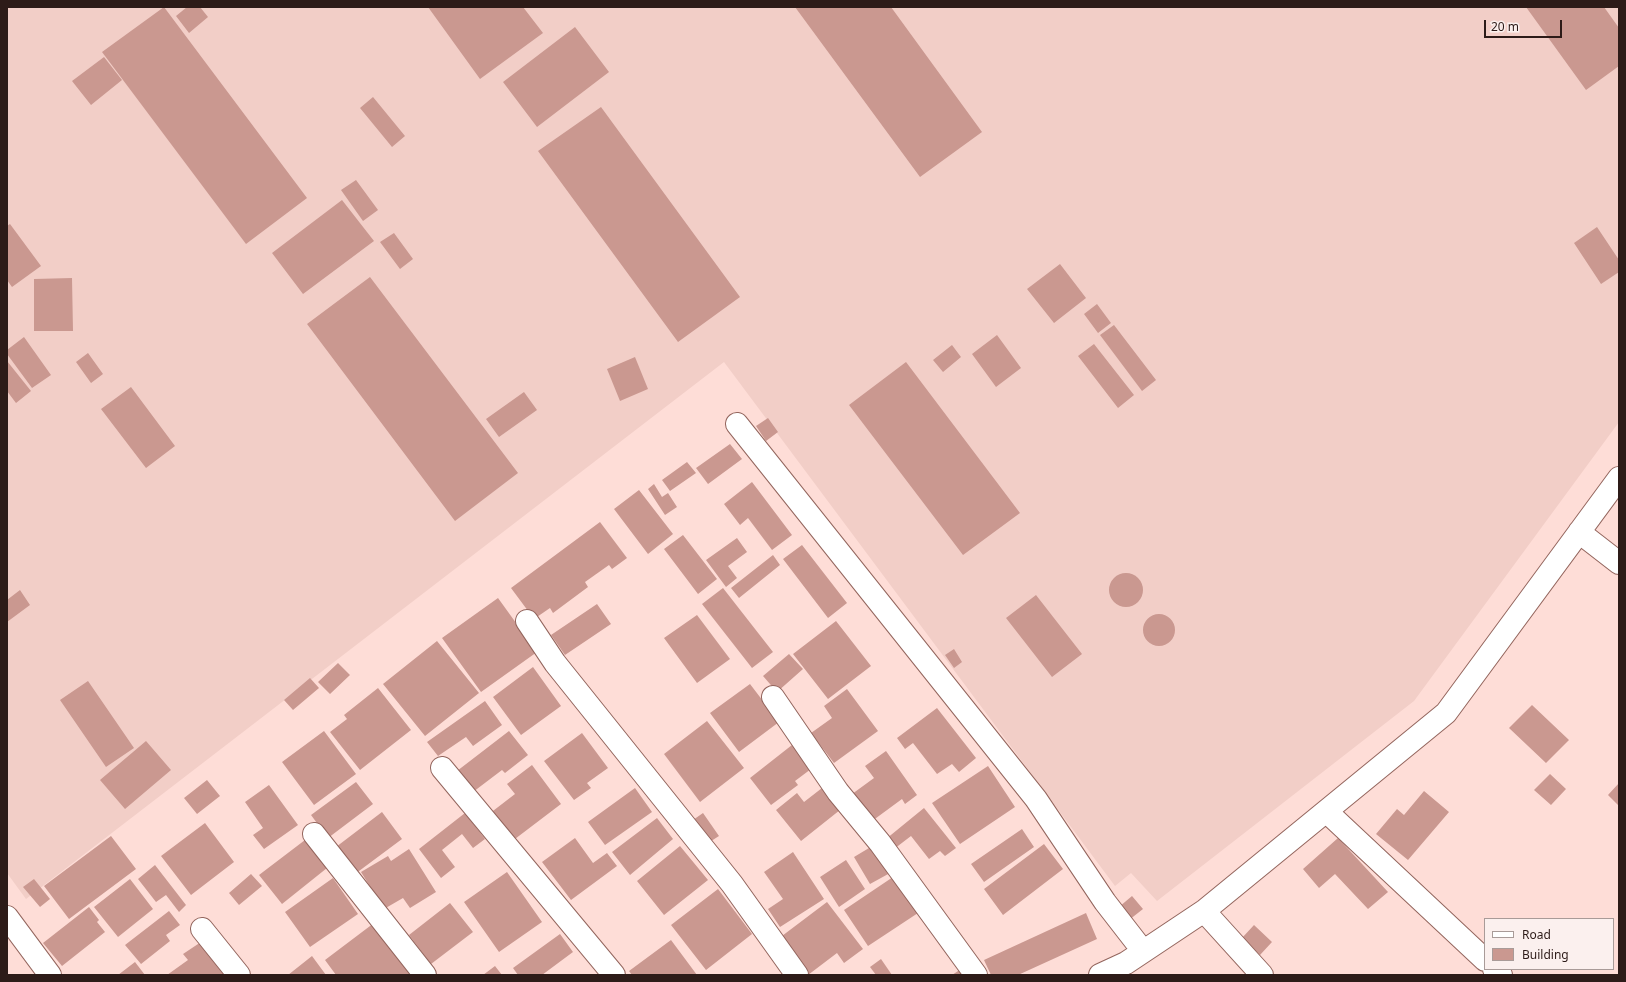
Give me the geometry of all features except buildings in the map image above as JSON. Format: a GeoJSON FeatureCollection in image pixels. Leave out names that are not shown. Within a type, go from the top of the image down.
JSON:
{"type":"FeatureCollection","features":[{"type":"Feature","properties":{"kind":"street"},"geometry":{"type":"LineString","coordinates":[[737,424],[1036,799],[1105,902],[1132,963]]}},
{"type":"Feature","properties":{"kind":"street"},"geometry":{"type":"LineString","coordinates":[[1100,975],[1132,963],[1204,911],[1446,713],[1619,478]]}},
{"type":"Feature","properties":{"kind":"street"},"geometry":{"type":"LineString","coordinates":[[1579,532],[1619,563]]}},
{"type":"Feature","properties":{"kind":"street"},"geometry":{"type":"LineString","coordinates":[[526,621],[555,663],[732,884],[797,975]]}},
{"type":"Feature","properties":{"kind":"street"},"geometry":{"type":"LineString","coordinates":[[773,697],[838,792],[880,843],[976,975]]}},
{"type":"Feature","properties":{"kind":"street"},"geometry":{"type":"LineString","coordinates":[[442,768],[614,975]]}},
{"type":"Feature","properties":{"kind":"street"},"geometry":{"type":"LineString","coordinates":[[1326,812],[1484,959]]}},
{"type":"Feature","properties":{"kind":"street"},"geometry":{"type":"LineString","coordinates":[[314,834],[425,975]]}},
{"type":"Feature","properties":{"kind":"street"},"geometry":{"type":"LineString","coordinates":[[1204,911],[1262,975]]}},
{"type":"Feature","properties":{"kind":"street"},"geometry":{"type":"LineString","coordinates":[[7,917],[50,975]]}},
{"type":"Feature","properties":{"kind":"street"},"geometry":{"type":"LineString","coordinates":[[202,929],[238,975]]}},
{"type":"Feature","properties":{"kind":"shaded area"},"geometry":{"type":"Polygon","coordinates":[[[7,7],[1619,7],[1619,422],[1414,701],[1157,901],[1131,873],[1115,886],[724,362],[26,899],[7,873],[7,7]]]}}]}
